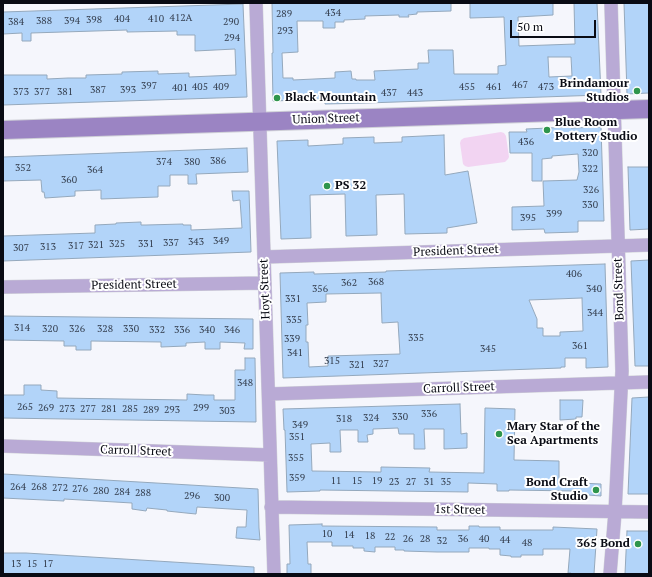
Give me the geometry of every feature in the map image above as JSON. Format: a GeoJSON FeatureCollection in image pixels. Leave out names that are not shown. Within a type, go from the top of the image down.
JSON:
{"type":"FeatureCollection","features":[{"type":"Feature","properties":{"kind":"street","name":"Hoyt Street"},"geometry":{"type":"LineString","coordinates":[[256,3],[274,574]]}},
{"type":"Feature","properties":{"kind":"street","name":"Bond Street"},"geometry":{"type":"LineString","coordinates":[[610,574],[622,370],[611,3]]}},
{"type":"Feature","properties":{"kind":"street","name":"Union Street"},"geometry":{"type":"LineString","coordinates":[[3,130],[649,108]]}},
{"type":"Feature","properties":{"kind":"street","name":"President Street"},"geometry":{"type":"LineString","coordinates":[[264,257],[649,245]]}},
{"type":"Feature","properties":{"kind":"street","name":"President Street"},"geometry":{"type":"LineString","coordinates":[[3,287],[265,283]]}},
{"type":"Feature","properties":{"kind":"street","name":"Carroll Street"},"geometry":{"type":"LineString","coordinates":[[269,394],[649,382]]}},
{"type":"Feature","properties":{"kind":"street","name":"Carroll Street"},"geometry":{"type":"LineString","coordinates":[[3,446],[270,455]]}},
{"type":"Feature","properties":{"kind":"street","name":"1st Street"},"geometry":{"type":"LineString","coordinates":[[271,507],[649,512]]}},
{"type":"Feature","properties":{"kind":"shaded area"},"geometry":{"type":"Polygon","coordinates":[[[501,132],[506,136],[509,157],[505,162],[468,167],[463,164],[460,143],[461,140],[464,138],[501,132]]]}},
{"type":"Feature","properties":{"kind":"building"},"geometry":{"type":"Polygon","coordinates":[[[272,3],[451,3],[451,11],[417,12],[417,14],[408,15],[409,17],[399,17],[399,15],[365,16],[365,19],[335,22],[335,28],[323,28],[323,21],[297,21],[298,52],[282,53],[283,78],[293,78],[293,80],[335,78],[335,72],[351,71],[352,79],[375,80],[374,71],[418,69],[418,63],[429,63],[428,50],[453,50],[454,74],[498,74],[498,66],[506,65],[504,17],[470,18],[470,3],[553,3],[553,15],[518,17],[519,46],[575,44],[574,3],[597,3],[601,95],[325,104],[325,99],[273,101],[272,3]],[[548,57],[549,77],[572,76],[571,57],[548,57]]]}},
{"type":"Feature","properties":{"kind":"building"},"geometry":{"type":"Polygon","coordinates":[[[624,3],[649,3],[649,93],[627,94],[624,3]]]}},
{"type":"Feature","properties":{"kind":"building"},"geometry":{"type":"Polygon","coordinates":[[[243,4],[247,97],[3,105],[3,75],[47,75],[47,79],[86,78],[86,75],[158,71],[158,74],[189,73],[189,77],[236,75],[235,49],[195,51],[195,35],[177,35],[177,31],[127,32],[127,30],[31,33],[31,41],[22,41],[22,33],[3,34],[3,12],[243,4]]]}},
{"type":"Feature","properties":{"kind":"building"},"geometry":{"type":"Polygon","coordinates":[[[601,127],[604,221],[578,221],[578,232],[545,233],[544,229],[512,230],[512,207],[544,206],[543,181],[577,180],[579,172],[578,154],[552,156],[552,158],[542,159],[542,181],[532,181],[532,153],[510,153],[509,132],[527,132],[526,129],[601,127]]]}},
{"type":"Feature","properties":{"kind":"building","name":"PS 32"},"geometry":{"type":"Polygon","coordinates":[[[444,135],[445,175],[468,171],[477,223],[447,228],[447,233],[405,234],[404,194],[376,195],[377,235],[346,236],[345,194],[310,195],[311,238],[281,239],[277,141],[308,140],[308,146],[343,144],[343,138],[374,137],[374,143],[402,142],[402,137],[444,135]]]}},
{"type":"Feature","properties":{"kind":"building"},"geometry":{"type":"Polygon","coordinates":[[[247,148],[248,172],[196,174],[197,184],[188,184],[188,175],[170,175],[170,186],[158,186],[158,197],[101,199],[101,190],[75,191],[75,196],[45,198],[44,192],[42,192],[41,180],[3,181],[3,157],[247,148]]]}},
{"type":"Feature","properties":{"kind":"building"},"geometry":{"type":"Polygon","coordinates":[[[628,167],[649,167],[649,229],[630,230],[628,167]]]}},
{"type":"Feature","properties":{"kind":"building"},"geometry":{"type":"Polygon","coordinates":[[[232,191],[249,191],[251,252],[3,261],[3,236],[95,233],[95,225],[141,222],[141,225],[191,225],[191,230],[242,228],[240,200],[233,201],[232,191]]]}},
{"type":"Feature","properties":{"kind":"building"},"geometry":{"type":"Polygon","coordinates":[[[649,260],[649,366],[635,366],[631,261],[649,260]]]}},
{"type":"Feature","properties":{"kind":"building"},"geometry":{"type":"Polygon","coordinates":[[[605,264],[608,367],[586,368],[586,358],[565,358],[565,367],[561,368],[283,378],[280,273],[314,272],[314,274],[605,264]],[[381,293],[326,294],[326,302],[307,303],[308,325],[306,325],[306,342],[308,342],[309,367],[328,366],[328,356],[400,354],[398,322],[382,323],[381,293]],[[582,298],[529,300],[537,319],[537,328],[543,328],[543,336],[560,336],[560,332],[583,331],[582,298]]]}},
{"type":"Feature","properties":{"kind":"building"},"geometry":{"type":"Polygon","coordinates":[[[3,316],[253,319],[253,349],[244,349],[245,343],[220,342],[220,349],[205,349],[205,342],[186,343],[186,346],[161,347],[161,342],[91,341],[91,350],[76,350],[76,346],[64,346],[64,341],[3,340],[3,316]]]}},
{"type":"Feature","properties":{"kind":"building"},"geometry":{"type":"Polygon","coordinates":[[[245,358],[255,358],[256,422],[3,418],[3,395],[24,395],[24,385],[41,385],[41,390],[57,391],[57,398],[187,400],[187,394],[214,395],[214,400],[235,400],[235,370],[245,370],[245,358]]]}},
{"type":"Feature","properties":{"kind":"building"},"geometry":{"type":"Polygon","coordinates":[[[649,397],[649,494],[628,494],[632,398],[649,397]]]}},
{"type":"Feature","properties":{"kind":"building"},"geometry":{"type":"Polygon","coordinates":[[[560,400],[583,400],[582,417],[560,420],[560,400]]]}},
{"type":"Feature","properties":{"kind":"building"},"geometry":{"type":"Polygon","coordinates":[[[460,404],[461,434],[467,433],[467,448],[444,449],[444,429],[424,429],[425,449],[414,449],[414,434],[399,434],[398,428],[373,429],[373,434],[367,435],[368,442],[358,442],[358,430],[340,430],[341,452],[330,452],[330,443],[311,444],[312,471],[381,472],[381,467],[430,468],[429,472],[484,473],[485,408],[515,409],[514,460],[559,461],[559,482],[601,484],[601,496],[575,494],[575,491],[497,491],[497,484],[468,483],[468,492],[320,490],[287,492],[283,409],[460,404]]]}},
{"type":"Feature","properties":{"kind":"building"},"geometry":{"type":"Polygon","coordinates":[[[3,474],[258,489],[260,540],[236,538],[237,527],[246,527],[247,510],[197,507],[196,514],[147,508],[146,511],[132,509],[132,503],[64,499],[64,501],[3,498],[3,474]]]}},
{"type":"Feature","properties":{"kind":"building"},"geometry":{"type":"Polygon","coordinates":[[[322,524],[322,526],[437,527],[437,530],[469,530],[469,526],[500,527],[500,530],[553,530],[553,527],[597,529],[594,574],[568,573],[570,549],[543,549],[543,555],[521,555],[521,557],[511,557],[500,555],[500,549],[489,548],[469,548],[469,552],[437,552],[404,551],[395,550],[395,547],[375,547],[375,552],[364,551],[364,548],[353,548],[353,546],[332,546],[332,542],[307,542],[308,564],[311,564],[311,574],[287,574],[287,564],[290,564],[289,525],[322,524]]]}},
{"type":"Feature","properties":{"kind":"building","name":"365 Bond"},"geometry":{"type":"Polygon","coordinates":[[[627,531],[649,531],[649,574],[625,574],[627,531]]]}},
{"type":"Feature","properties":{"kind":"building"},"geometry":{"type":"Polygon","coordinates":[[[3,553],[26,553],[254,567],[254,574],[3,574],[3,553]]]}},
{"type":"Feature","properties":{"kind":"place","name":"Brindamour Studios"},"geometry":{"type":"Point","coordinates":[637,91]}},
{"type":"Feature","properties":{"kind":"place","name":"Black Mountain"},"geometry":{"type":"Point","coordinates":[277,98]}},
{"type":"Feature","properties":{"kind":"place","name":"Blue Room Pottery Studio"},"geometry":{"type":"Point","coordinates":[547,130]}},
{"type":"Feature","properties":{"kind":"place","name":"PS 32"},"geometry":{"type":"Point","coordinates":[327,186]}},
{"type":"Feature","properties":{"kind":"place","name":"Mary Star of the Sea Apartments"},"geometry":{"type":"Point","coordinates":[499,434]}},
{"type":"Feature","properties":{"kind":"place","name":"Bond Craft Studio"},"geometry":{"type":"Point","coordinates":[596,490]}},
{"type":"Feature","properties":{"kind":"place","name":"365 Bond"},"geometry":{"type":"Point","coordinates":[638,544]}}]}
